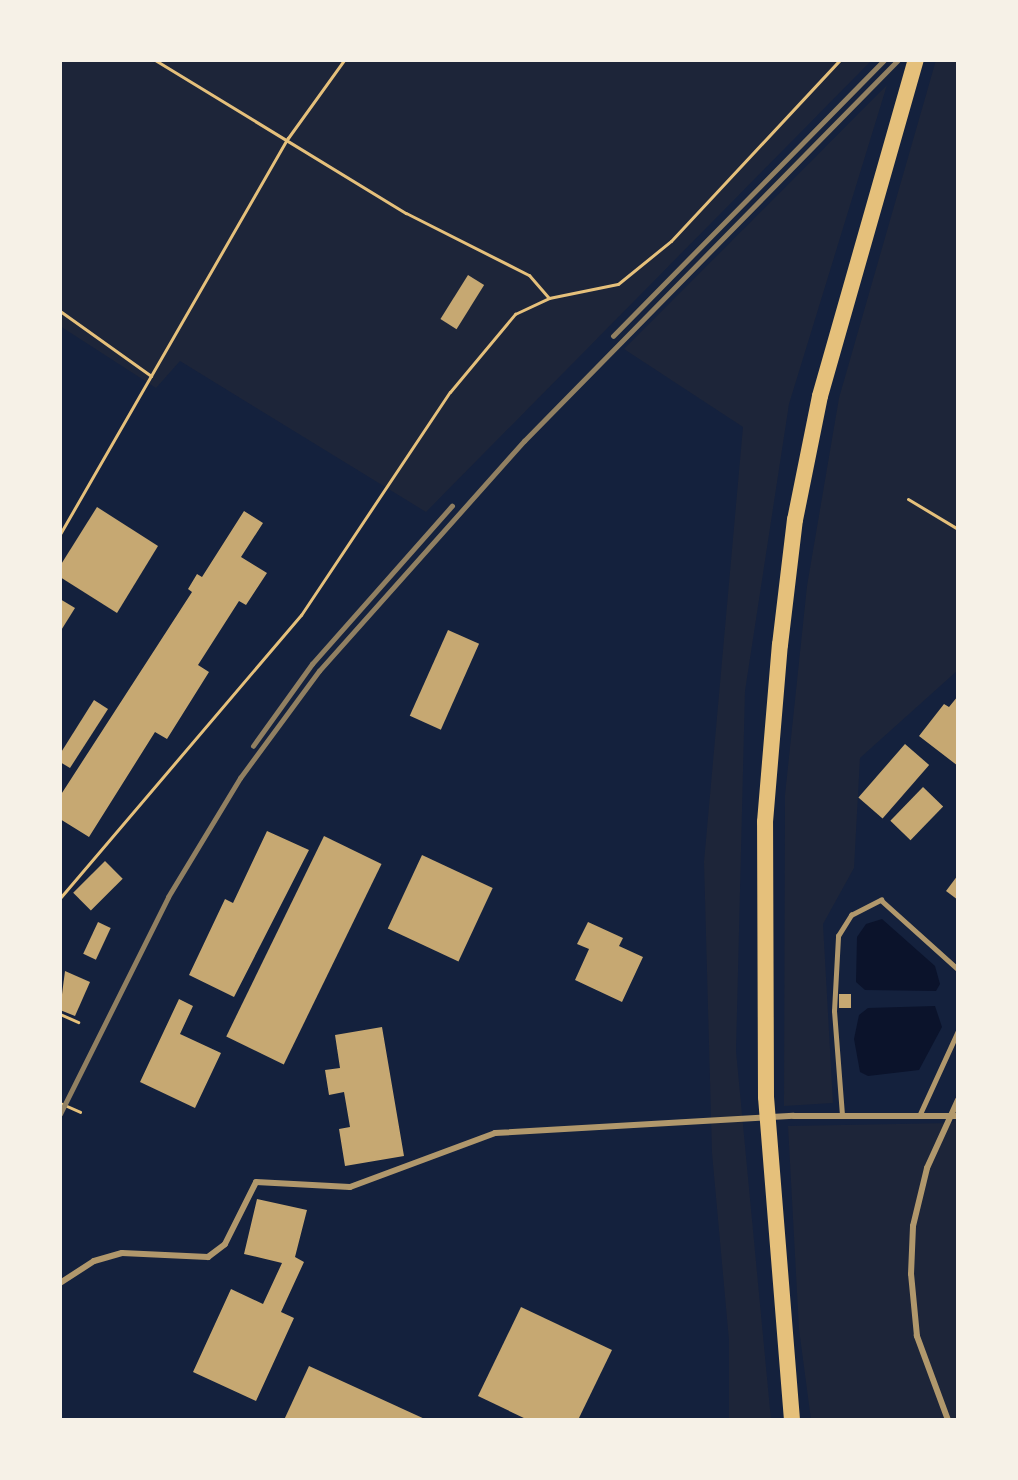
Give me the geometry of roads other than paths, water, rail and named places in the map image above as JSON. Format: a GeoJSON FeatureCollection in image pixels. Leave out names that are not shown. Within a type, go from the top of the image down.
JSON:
{"type":"FeatureCollection","features":[{"type":"Feature","properties":{"kind":"highway"},"geometry":{"type":"LineString","coordinates":[[792,1420],[769,1170],[766,1097],[765,822],[795,520],[820,396],[889,140],[916,60]]}},
{"type":"Feature","properties":{"kind":"street"},"geometry":{"type":"LineString","coordinates":[[948,1420],[917,1336],[911,1274],[913,1226],[927,1167],[949,1113],[958,1100]]}},
{"type":"Feature","properties":{"kind":"street"},"geometry":{"type":"LineString","coordinates":[[60,1283],[94,1261],[122,1253],[208,1257],[225,1244],[256,1182],[350,1187],[495,1133],[842,1115],[949,1113],[958,1116]]}},
{"type":"Feature","properties":{"kind":"lane"},"geometry":{"type":"LineString","coordinates":[[842,1115],[834,1000],[838,936],[851,915],[881,900],[958,969]]}},
{"type":"Feature","properties":{"kind":"lane"},"geometry":{"type":"LineString","coordinates":[[920,1114],[958,1031]]}},
{"type":"Feature","properties":{"kind":"railway"},"geometry":{"type":"LineString","coordinates":[[613,336],[884,60]]}},
{"type":"Feature","properties":{"kind":"railway"},"geometry":{"type":"LineString","coordinates":[[60,1114],[168,897],[240,778],[319,671],[524,441],[898,60]]}},
{"type":"Feature","properties":{"kind":"railway"},"geometry":{"type":"LineString","coordinates":[[253,746],[312,664],[452,506]]}}]}
